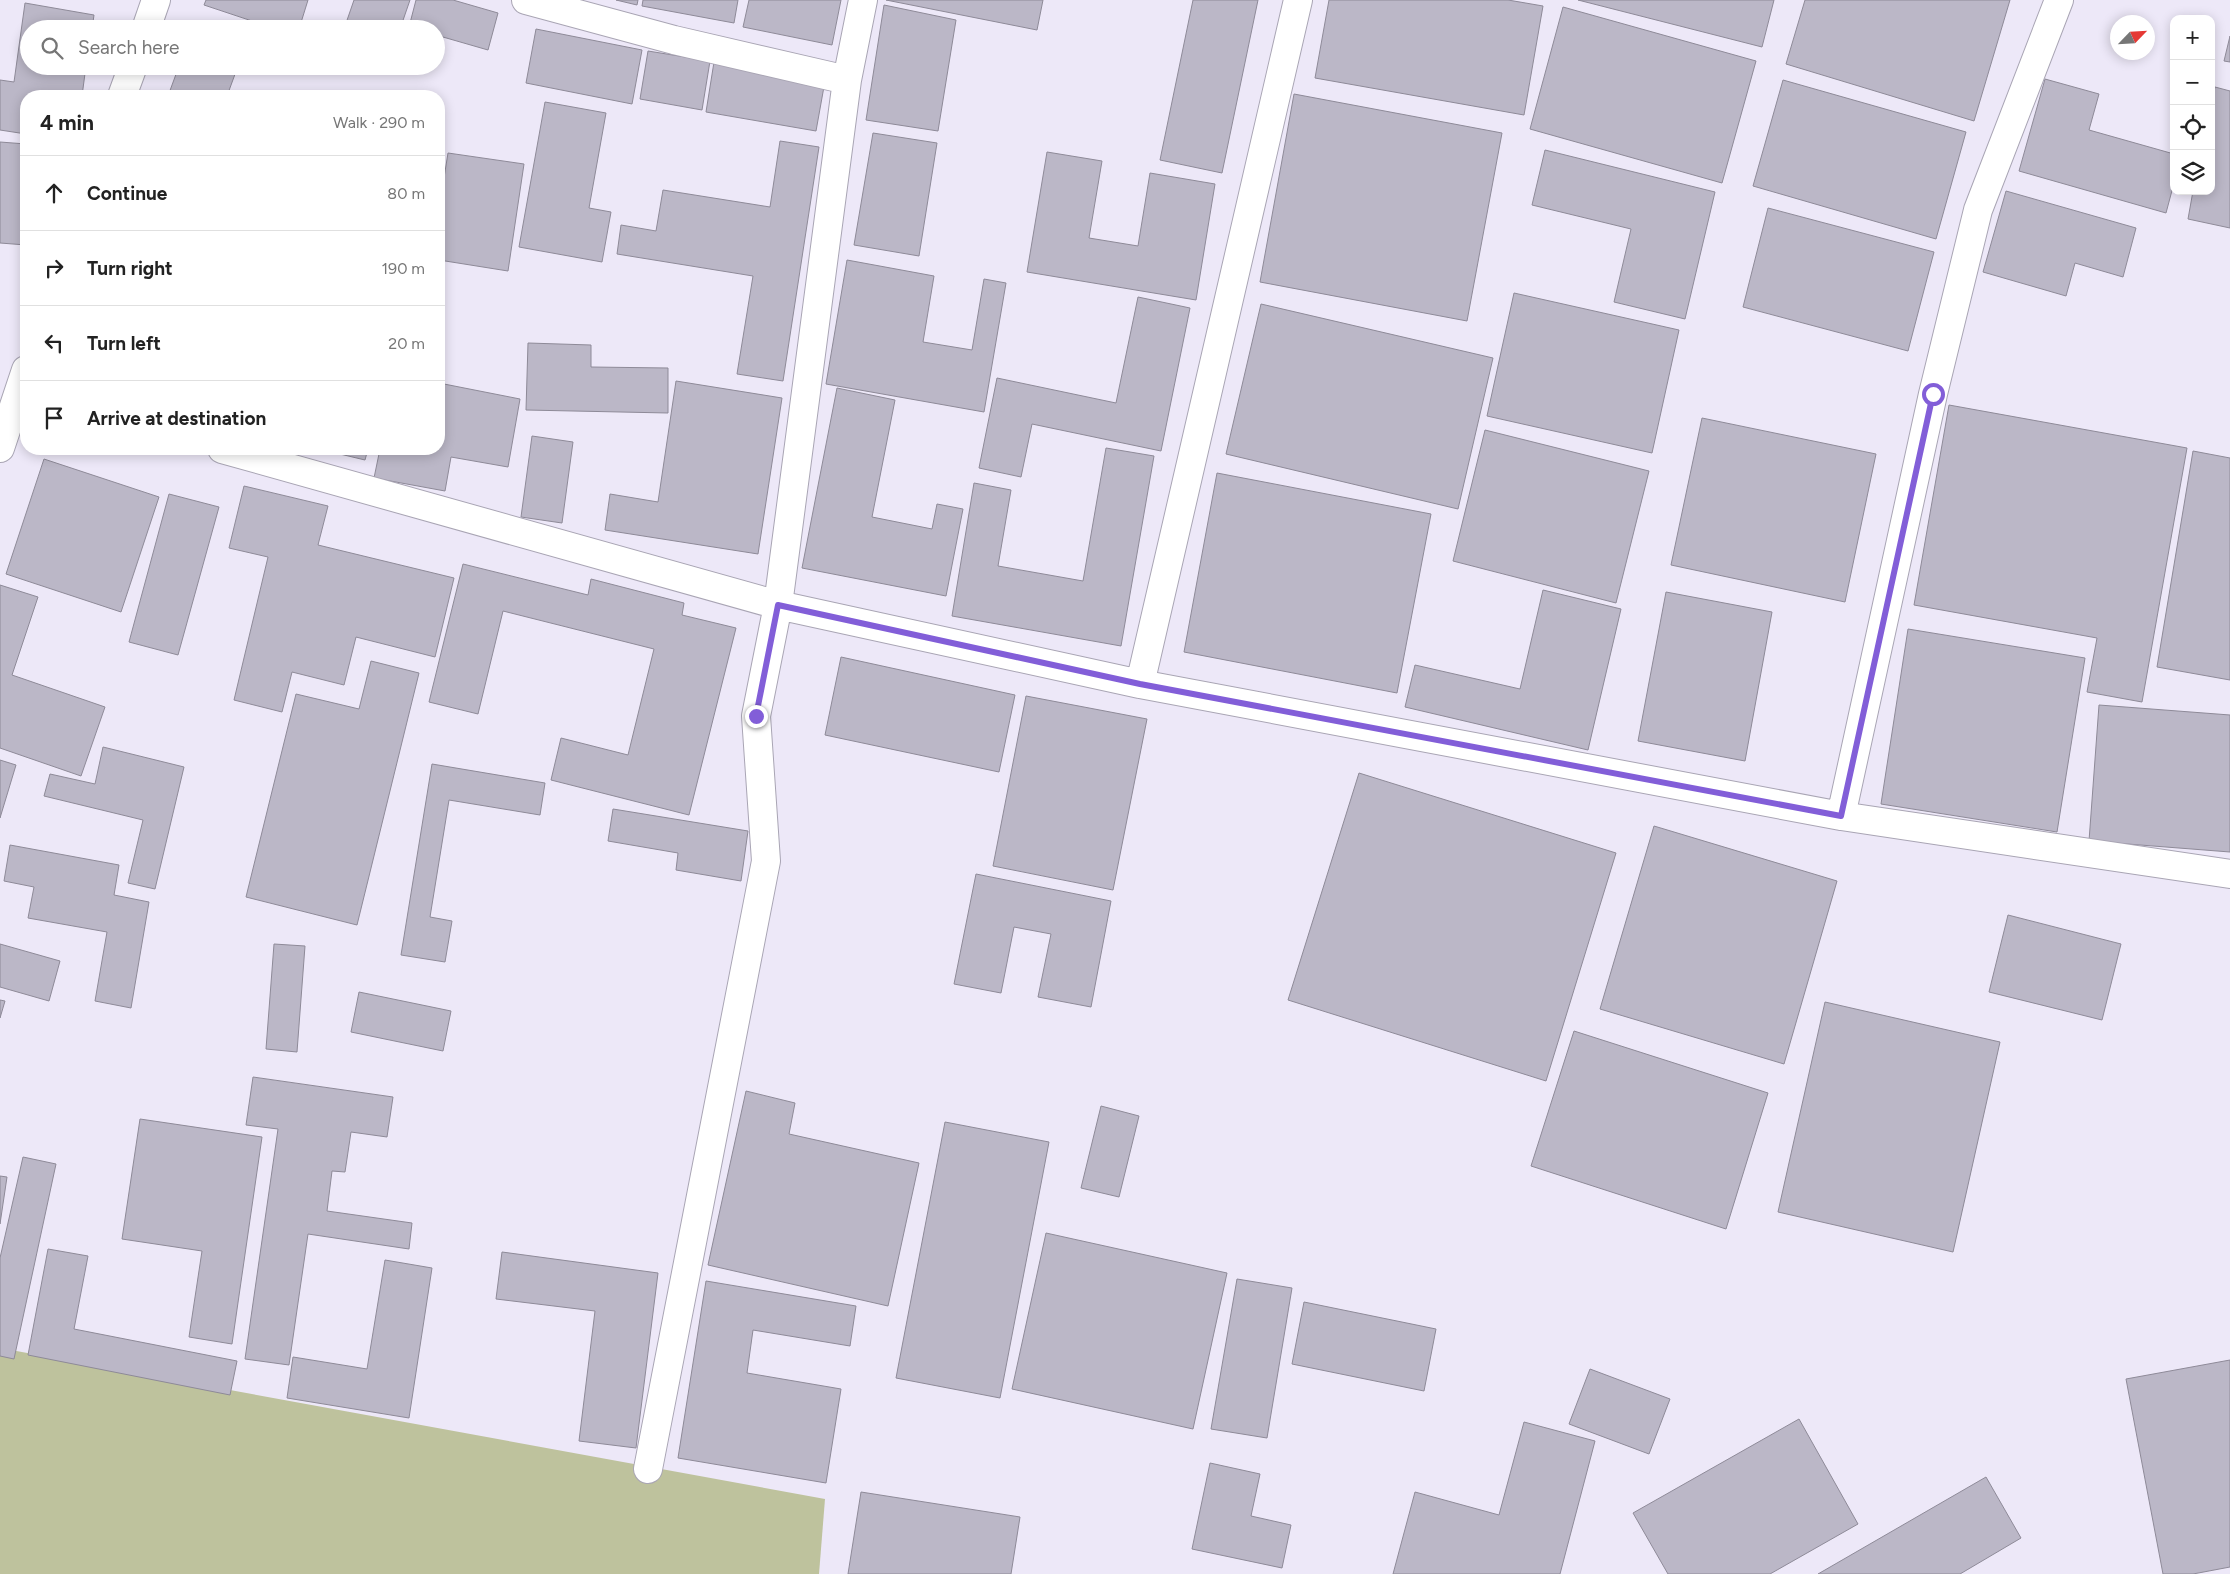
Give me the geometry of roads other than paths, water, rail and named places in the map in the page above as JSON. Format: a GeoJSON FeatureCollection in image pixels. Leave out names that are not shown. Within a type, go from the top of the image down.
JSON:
{"type":"FeatureCollection","features":[{"type":"Feature","properties":{"kind":"street"},"geometry":{"type":"LineString","coordinates":[[149,20],[156,0]]}},
{"type":"Feature","properties":{"kind":"street"},"geometry":{"type":"LineString","coordinates":[[526,0],[674,40],[847,80]]}},
{"type":"Feature","properties":{"kind":"street"},"geometry":{"type":"LineString","coordinates":[[648,1469],[766,861],[756,716],[778,605],[847,80],[863,0]]}},
{"type":"Feature","properties":{"kind":"street"},"geometry":{"type":"LineString","coordinates":[[1140,684],[1298,0]]}},
{"type":"Feature","properties":{"kind":"street"},"geometry":{"type":"LineString","coordinates":[[1841,816],[1933,394],[1978,210],[2059,0]]}},
{"type":"Feature","properties":{"kind":"street"},"geometry":{"type":"LineString","coordinates":[[124,90],[130,75]]}},
{"type":"Feature","properties":{"kind":"street"},"geometry":{"type":"LineString","coordinates":[[0,448],[20,396]]}},
{"type":"Feature","properties":{"kind":"street"},"geometry":{"type":"LineString","coordinates":[[243,455],[778,605],[1140,684],[1841,816],[2230,874]]}}]}
